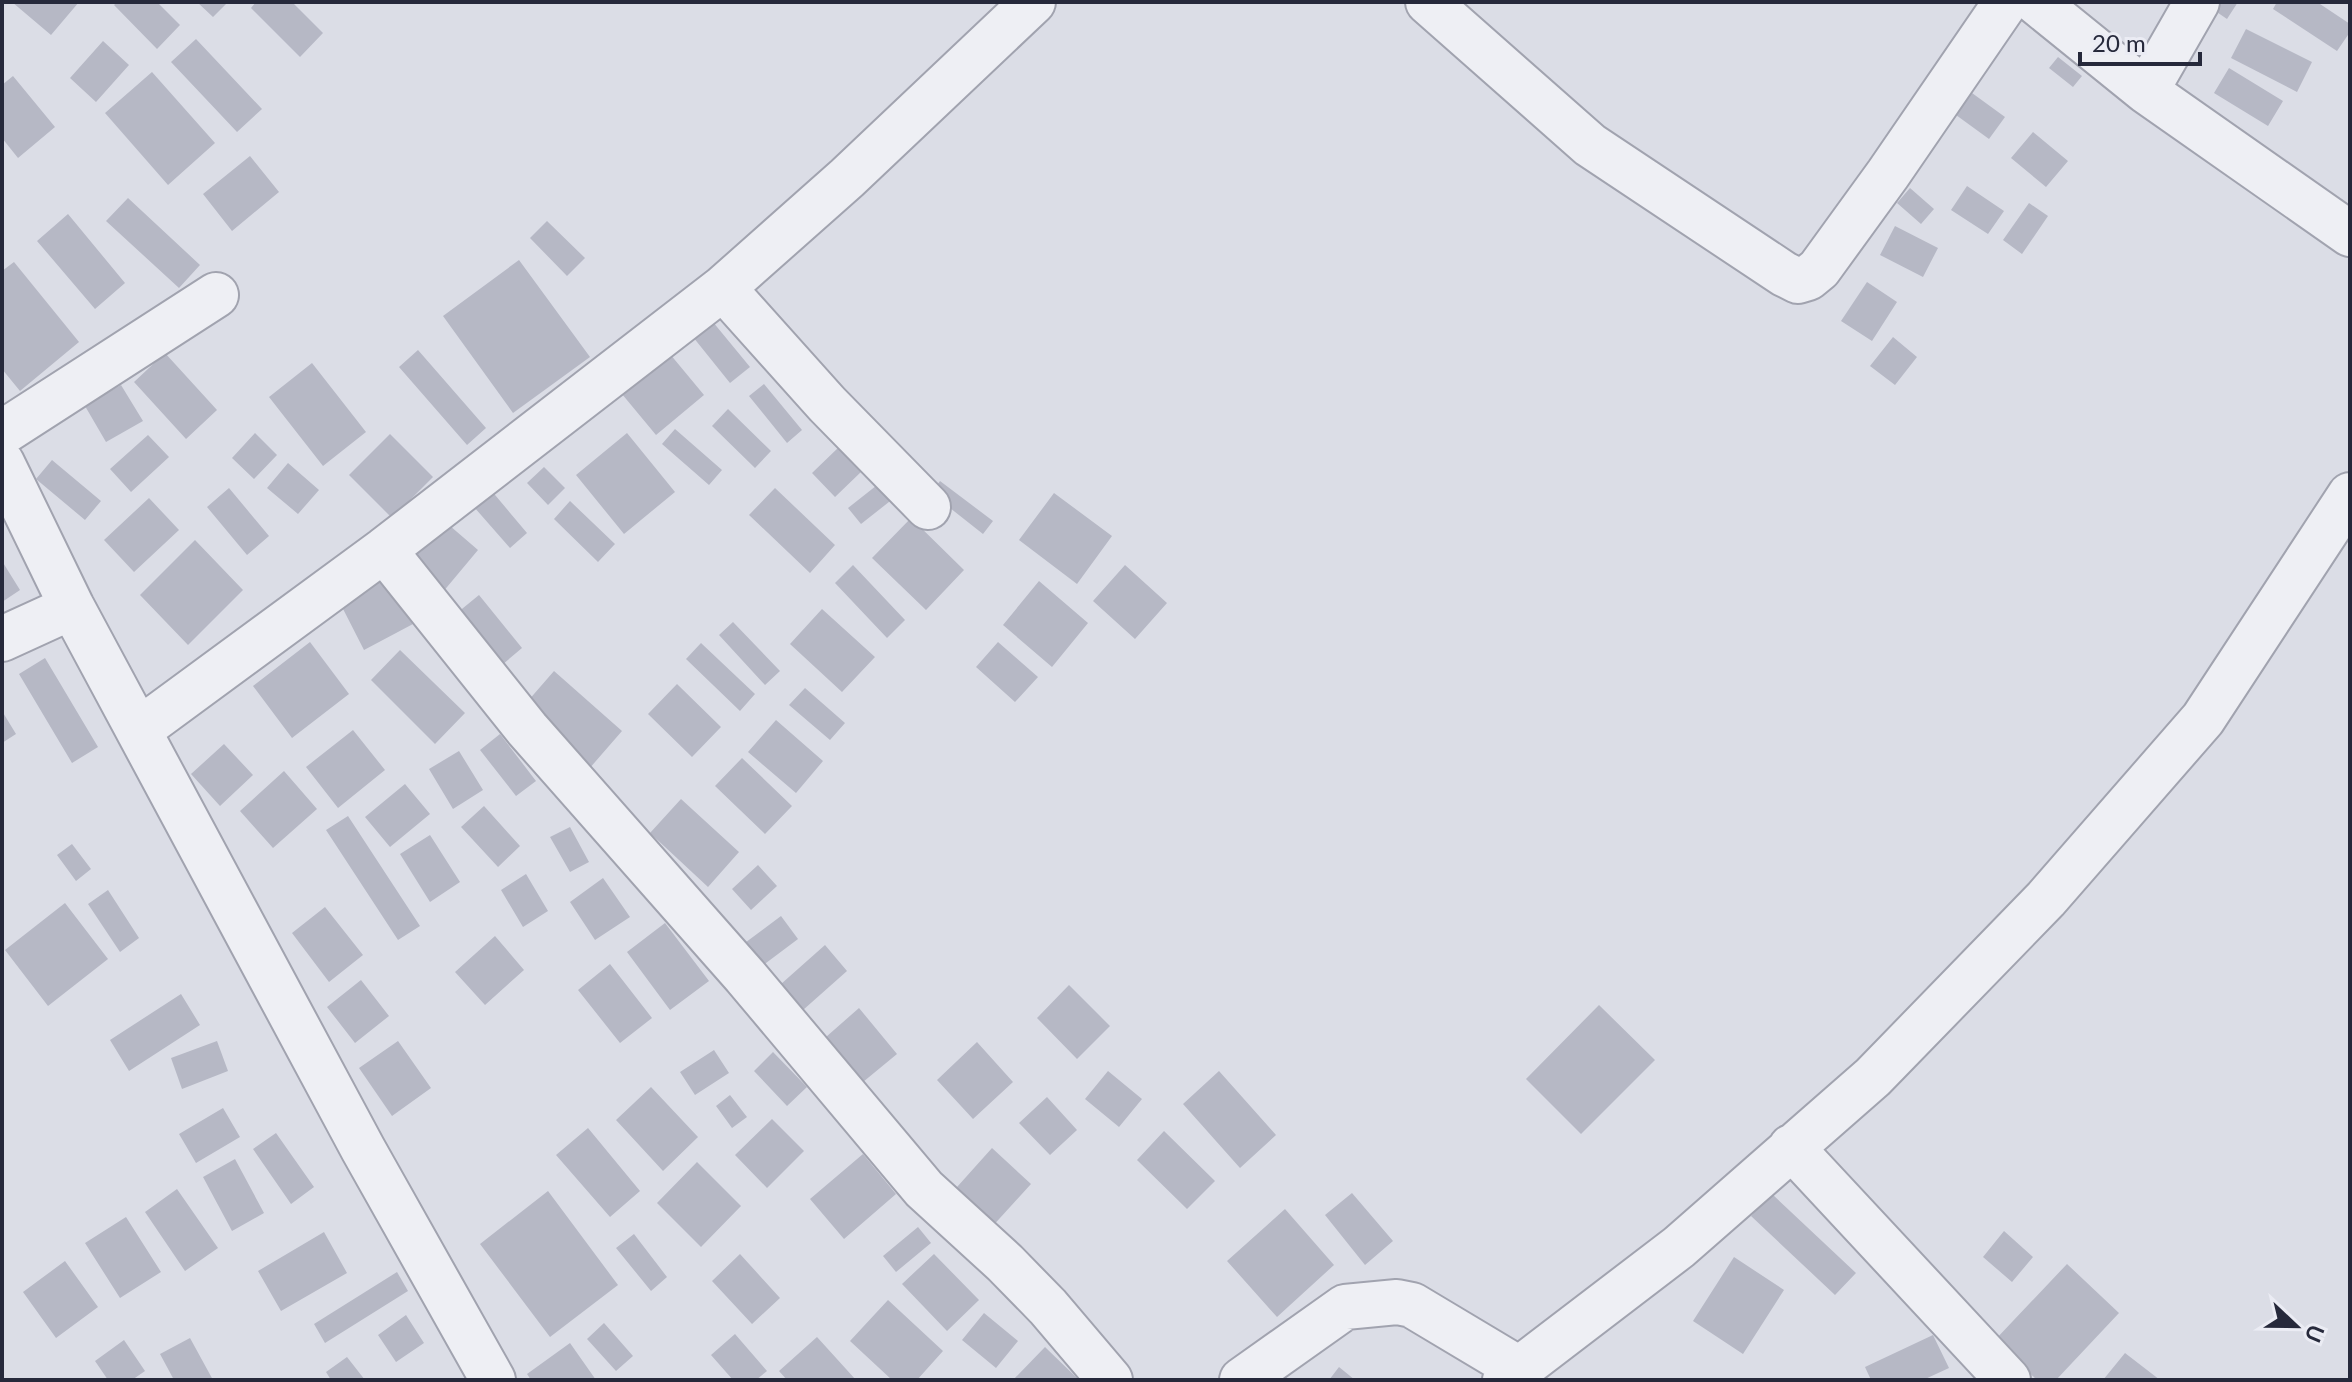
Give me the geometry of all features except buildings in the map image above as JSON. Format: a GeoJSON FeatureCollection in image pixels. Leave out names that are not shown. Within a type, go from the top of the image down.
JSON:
{"type":"FeatureCollection","features":[{"type":"Feature","properties":{"kind":"street"},"geometry":{"type":"LineString","coordinates":[[139,730],[384,550],[723,288],[847,178],[1033,2]]}},
{"type":"Feature","properties":{"kind":"street"},"geometry":{"type":"LineString","coordinates":[[1428,2],[1590,145],[1798,281],[1819,269],[2006,2]]}},
{"type":"Feature","properties":{"kind":"street"},"geometry":{"type":"LineString","coordinates":[[2036,2],[2146,91],[2350,234]]}},
{"type":"Feature","properties":{"kind":"street"},"geometry":{"type":"LineString","coordinates":[[2146,91],[2197,2]]}},
{"type":"Feature","properties":{"kind":"street"},"geometry":{"type":"LineString","coordinates":[[723,288],[827,404],[928,507]]}},
{"type":"Feature","properties":{"kind":"street"},"geometry":{"type":"LineString","coordinates":[[2,433],[216,295]]}},
{"type":"Feature","properties":{"kind":"street"},"geometry":{"type":"LineString","coordinates":[[2,463],[72,607],[356,1135],[493,1380]]}},
{"type":"Feature","properties":{"kind":"street"},"geometry":{"type":"LineString","coordinates":[[1242,1380],[1345,1307],[1397,1302],[1412,1305],[1512,1375],[1679,1247],[1873,1077],[2046,899],[2203,719],[2350,495]]}},
{"type":"Feature","properties":{"kind":"street"},"geometry":{"type":"LineString","coordinates":[[384,550],[527,729],[745,976],[924,1189],[1048,1307],[1110,1380]]}},
{"type":"Feature","properties":{"kind":"street"},"geometry":{"type":"LineString","coordinates":[[2,639],[72,607]]}},
{"type":"Feature","properties":{"kind":"street"},"geometry":{"type":"LineString","coordinates":[[1791,1147],[2008,1380]]}}]}
